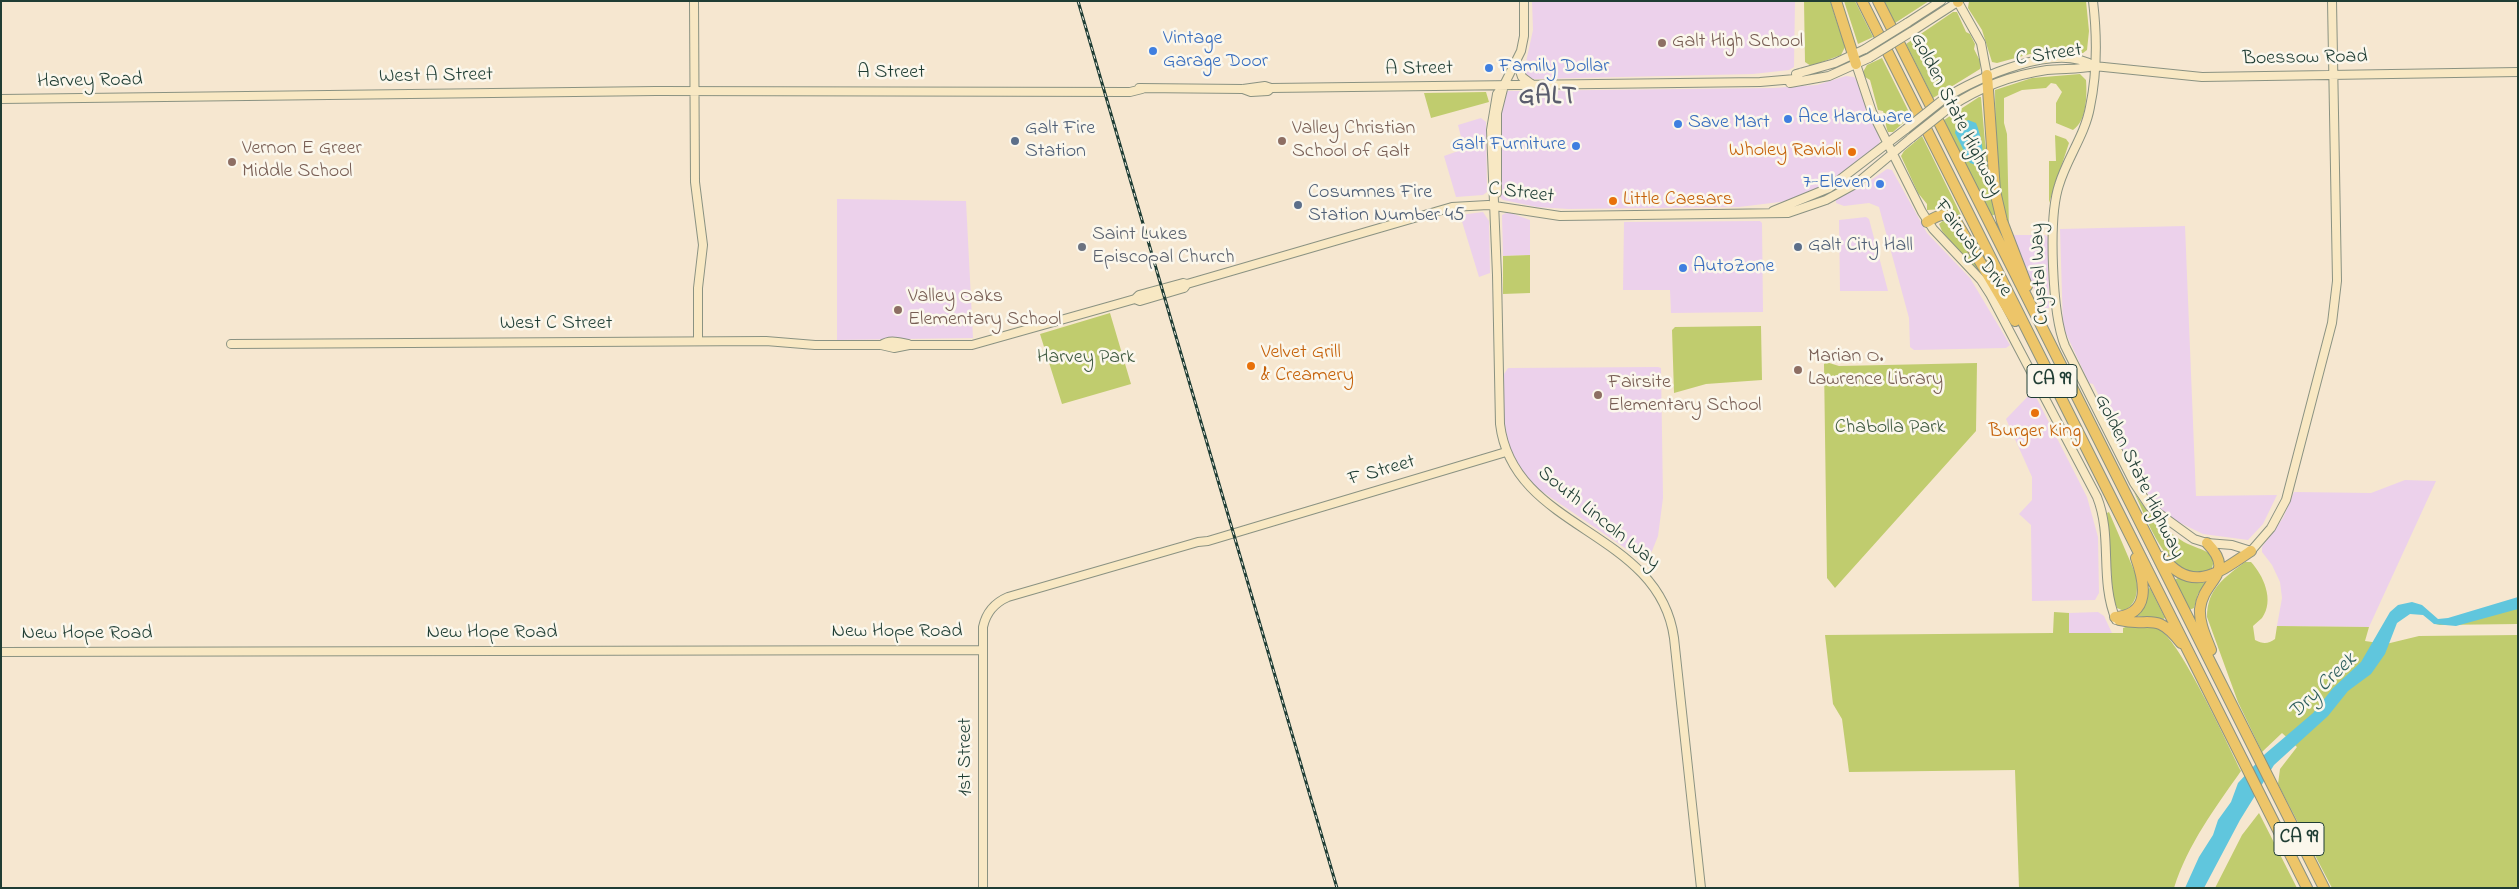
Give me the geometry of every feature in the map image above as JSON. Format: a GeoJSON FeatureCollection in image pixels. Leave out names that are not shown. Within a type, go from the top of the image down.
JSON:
{"type":"FeatureCollection","features":[{"type":"Feature","properties":{"kind":"highway"},"geometry":{"type":"LineString","coordinates":[[1836,1],[1855,59]]}},
{"type":"Feature","properties":{"kind":"highway","name":"Golden State Highway"},"geometry":{"type":"LineString","coordinates":[[1862,1],[2060,398],[2244,759],[2307,888]]}},
{"type":"Feature","properties":{"kind":"highway","name":"Golden State Highway"},"geometry":{"type":"LineString","coordinates":[[1878,1],[2324,888]]}},
{"type":"Feature","properties":{"kind":"highway"},"geometry":{"type":"LineString","coordinates":[[1987,75],[1993,169],[2002,220],[2051,345]]}},
{"type":"Feature","properties":{"kind":"highway"},"geometry":{"type":"LineString","coordinates":[[1927,222],[1943,215],[1948,215],[1956,221],[2060,398]]}},
{"type":"Feature","properties":{"kind":"highway"},"geometry":{"type":"LineString","coordinates":[[2115,618],[2126,617],[2135,611],[2141,600],[2144,588],[2142,575],[2123,519]]}},
{"type":"Feature","properties":{"kind":"highway"},"geometry":{"type":"LineString","coordinates":[[2149,538],[2168,564],[2178,573],[2196,578],[2219,573],[2251,551]]}},
{"type":"Feature","properties":{"kind":"highway"},"geometry":{"type":"LineString","coordinates":[[2207,543],[2216,553],[2220,567],[2219,573],[2204,596],[2200,616],[2223,687]]}},
{"type":"Feature","properties":{"kind":"highway"},"geometry":{"type":"LineString","coordinates":[[2115,618],[2131,622],[2148,620],[2160,624],[2173,634],[2194,660]]}},
{"type":"Feature","properties":{"kind":"street"},"geometry":{"type":"LineString","coordinates":[[694,1],[696,189],[703,245],[698,288],[698,341]]}},
{"type":"Feature","properties":{"kind":"street","name":"South Lincoln Way"},"geometry":{"type":"LineString","coordinates":[[1524,1],[1524,36],[1517,62],[1504,85],[1497,113],[1498,170],[1495,205],[1500,424],[1506,452],[1517,473],[1532,490],[1635,565],[1652,583],[1663,600],[1671,621],[1674,638],[1701,888]]}},
{"type":"Feature","properties":{"kind":"street","name":"A Street"},"geometry":{"type":"LineString","coordinates":[[695,92],[1087,90],[1091,87],[1243,89],[1265,86],[1270,88],[1534,86],[1586,83],[1594,85],[1802,83],[1829,76],[1855,59],[1865,48],[1941,1]]}},
{"type":"Feature","properties":{"kind":"street","name":"Crystal Way"},"geometry":{"type":"LineString","coordinates":[[2093,1],[2094,66],[2090,108],[2086,122],[2059,183],[2054,206],[2057,321],[2065,346],[2143,498],[2164,519],[2194,539],[2207,543],[2232,545],[2251,551]]}},
{"type":"Feature","properties":{"kind":"street"},"geometry":{"type":"LineString","coordinates":[[2251,551],[2271,528],[2286,500],[2332,323],[2337,281],[2332,1]]}},
{"type":"Feature","properties":{"kind":"street"},"geometry":{"type":"LineString","coordinates":[[1958,2],[1981,42],[1987,75]]}},
{"type":"Feature","properties":{"kind":"street","name":"A Street"},"geometry":{"type":"LineString","coordinates":[[1760,82],[1773,77],[1800,74],[1855,59],[1869,58],[1958,2]]}},
{"type":"Feature","properties":{"kind":"street","name":"Fairway Drive"},"geometry":{"type":"LineString","coordinates":[[1855,59],[1872,112],[1927,222],[1981,280],[1990,294],[2098,497],[2106,528],[2107,589],[2115,618]]}},
{"type":"Feature","properties":{"kind":"street","name":"C Street"},"geometry":{"type":"LineString","coordinates":[[1772,211],[1829,188],[1945,98],[1987,75],[2045,60],[2083,59],[2094,66]]}},
{"type":"Feature","properties":{"kind":"street"},"geometry":{"type":"LineString","coordinates":[[1517,62],[1522,77],[1534,86]]}},
{"type":"Feature","properties":{"kind":"street","name":"C Street"},"geometry":{"type":"LineString","coordinates":[[881,345],[887,341],[909,345],[981,344],[1135,299],[1139,295],[1183,283],[1187,284],[1442,209],[1465,205],[1495,205],[1560,216],[1772,211],[1788,213],[1826,200],[1857,182],[1950,107],[1988,86],[2027,73],[2094,66]]}},
{"type":"Feature","properties":{"kind":"street","name":"Boessow Road"},"geometry":{"type":"LineString","coordinates":[[2094,66],[2202,77],[2518,72]]}},
{"type":"Feature","properties":{"kind":"street","name":"West A Street"},"geometry":{"type":"LineString","coordinates":[[179,98],[695,92]]}},
{"type":"Feature","properties":{"kind":"street","name":"Harvey Road"},"geometry":{"type":"LineString","coordinates":[[1,99],[179,98]]}},
{"type":"Feature","properties":{"kind":"street","name":"West C Street"},"geometry":{"type":"LineString","coordinates":[[231,344],[766,341],[814,345],[881,345]]}},
{"type":"Feature","properties":{"kind":"street","name":"F Street"},"geometry":{"type":"LineString","coordinates":[[983,626],[991,609],[1008,597],[1198,542],[1206,537],[1266,522],[1506,452]]}},
{"type":"Feature","properties":{"kind":"street","name":"1st Street"},"geometry":{"type":"LineString","coordinates":[[983,626],[983,888]]}},
{"type":"Feature","properties":{"kind":"street","name":"New Hope Road"},"geometry":{"type":"LineString","coordinates":[[1,652],[983,650]]}},
{"type":"Feature","properties":{"kind":"shaded area","name":"Galt High School"},"geometry":{"type":"Polygon","coordinates":[[[1532,1],[1795,1],[1794,67],[1789,70],[1753,74],[1534,79],[1528,77],[1524,71],[1533,30],[1532,1]]]}},
{"type":"Feature","properties":{"kind":"shaded area"},"geometry":{"type":"Polygon","coordinates":[[[1846,76],[1854,77],[1858,82],[1880,140],[1879,145],[1829,185],[1788,201],[1739,207],[1568,209],[1537,207],[1503,200],[1499,196],[1500,108],[1507,91],[1773,88],[1817,85],[1846,76]]]}},
{"type":"Feature","properties":{"kind":"shaded area"},"geometry":{"type":"Polygon","coordinates":[[[1481,118],[1486,122],[1487,192],[1483,195],[1456,197],[1444,156],[1464,149],[1458,125],[1481,118]]]}},
{"type":"Feature","properties":{"kind":"shaded area"},"geometry":{"type":"Polygon","coordinates":[[[1887,169],[1892,170],[1927,233],[1970,278],[2010,345],[2006,348],[1914,350],[1910,347],[1909,318],[1879,207],[1869,203],[1844,206],[1836,203],[1836,199],[1864,185],[1887,169]]]}},
{"type":"Feature","properties":{"kind":"shaded area"},"geometry":{"type":"Polygon","coordinates":[[[837,199],[966,201],[973,338],[837,340],[837,199]]]}},
{"type":"Feature","properties":{"kind":"shaded area"},"geometry":{"type":"Polygon","coordinates":[[[1483,212],[1489,221],[1490,273],[1479,277],[1460,215],[1483,212]]]}},
{"type":"Feature","properties":{"kind":"shaded area"},"geometry":{"type":"Polygon","coordinates":[[[1508,212],[1530,220],[1530,255],[1503,256],[1502,215],[1508,212]]]}},
{"type":"Feature","properties":{"kind":"shaded area"},"geometry":{"type":"Polygon","coordinates":[[[1866,217],[1869,219],[1888,291],[1840,291],[1839,220],[1866,217]]]}},
{"type":"Feature","properties":{"kind":"shaded area"},"geometry":{"type":"Polygon","coordinates":[[[1760,221],[1762,223],[1763,312],[1671,313],[1670,290],[1623,290],[1624,222],[1760,221]]]}},
{"type":"Feature","properties":{"kind":"shaded area"},"geometry":{"type":"Polygon","coordinates":[[[2185,226],[2196,496],[2277,495],[2263,524],[2248,540],[2203,534],[2170,518],[2157,506],[2137,479],[2112,430],[2101,400],[2093,384],[2089,383],[2063,327],[2060,229],[2185,226]]]}},
{"type":"Feature","properties":{"kind":"shaded area"},"geometry":{"type":"Polygon","coordinates":[[[2010,235],[2045,235],[2048,237],[2049,308],[2043,309],[2010,235]]]}},
{"type":"Feature","properties":{"kind":"shaded area"},"geometry":{"type":"Polygon","coordinates":[[[1508,368],[1661,368],[1663,498],[1658,536],[1652,551],[1646,558],[1641,559],[1537,488],[1520,468],[1508,444],[1504,420],[1504,374],[1508,368]]]}},
{"type":"Feature","properties":{"kind":"shaded area"},"geometry":{"type":"Polygon","coordinates":[[[2033,391],[2087,497],[2098,537],[2099,593],[2095,600],[2032,601],[2031,525],[2019,514],[2032,500],[2032,477],[2006,419],[2033,391]]]}},
{"type":"Feature","properties":{"kind":"shaded area"},"geometry":{"type":"Polygon","coordinates":[[[2405,480],[2436,481],[2369,627],[2277,626],[2282,598],[2280,582],[2272,565],[2262,552],[2262,547],[2283,518],[2294,492],[2371,493],[2405,480]]]}},
{"type":"Feature","properties":{"kind":"shaded area"},"geometry":{"type":"Polygon","coordinates":[[[2098,612],[2104,616],[2112,633],[2069,633],[2069,613],[2098,612]]]}},
{"type":"Feature","properties":{"kind":"green space"},"geometry":{"type":"Polygon","coordinates":[[[1804,1],[1830,1],[1845,47],[1841,55],[1811,66],[1805,62],[1804,1]]]}},
{"type":"Feature","properties":{"kind":"green space"},"geometry":{"type":"Polygon","coordinates":[[[1844,1],[1855,1],[1873,37],[1858,44],[1844,1]]]}},
{"type":"Feature","properties":{"kind":"green space"},"geometry":{"type":"Polygon","coordinates":[[[1884,1],[1929,1],[1895,23],[1884,1]]]}},
{"type":"Feature","properties":{"kind":"green space"},"geometry":{"type":"Polygon","coordinates":[[[1969,1],[2086,1],[2089,31],[2087,50],[2083,53],[2030,54],[1997,63],[1992,62],[1982,30],[1968,8],[1969,1]]]}},
{"type":"Feature","properties":{"kind":"green space"},"geometry":{"type":"Polygon","coordinates":[[[1953,12],[1957,12],[1966,32],[1970,34],[1975,44],[1974,49],[1981,63],[1980,69],[1933,98],[1906,44],[1953,12]]]}},
{"type":"Feature","properties":{"kind":"green space"},"geometry":{"type":"Polygon","coordinates":[[[1882,58],[1911,116],[1893,132],[1888,132],[1883,111],[1878,110],[1870,80],[1865,77],[1863,72],[1867,65],[1882,58]]]}},
{"type":"Feature","properties":{"kind":"green space"},"geometry":{"type":"Polygon","coordinates":[[[2080,74],[2086,80],[2085,107],[2078,126],[2073,130],[2056,123],[2056,103],[2062,92],[2056,84],[2051,83],[2046,88],[2022,90],[2004,98],[2004,123],[2007,134],[2009,229],[2001,204],[1996,164],[1995,90],[2032,78],[2080,74]]]}},
{"type":"Feature","properties":{"kind":"green space"},"geometry":{"type":"Polygon","coordinates":[[[1486,92],[1489,102],[1431,118],[1424,93],[1486,92]]]}},
{"type":"Feature","properties":{"kind":"green space"},"geometry":{"type":"Polygon","coordinates":[[[1981,97],[1985,142],[1996,214],[1991,216],[1944,120],[1981,97]]]}},
{"type":"Feature","properties":{"kind":"green space"},"geometry":{"type":"Polygon","coordinates":[[[2055,135],[2066,139],[2069,143],[2049,203],[2049,161],[2056,161],[2055,135]]]}},
{"type":"Feature","properties":{"kind":"green space"},"geometry":{"type":"Polygon","coordinates":[[[1922,136],[1962,217],[1958,219],[1943,209],[1927,210],[1927,204],[1918,193],[1901,156],[1904,151],[1922,136]]]}},
{"type":"Feature","properties":{"kind":"green space"},"geometry":{"type":"Polygon","coordinates":[[[1944,220],[1952,223],[1991,290],[1942,231],[1939,224],[1944,220]]]}},
{"type":"Feature","properties":{"kind":"green space"},"geometry":{"type":"Polygon","coordinates":[[[1530,255],[1530,293],[1503,294],[1503,256],[1530,255]]]}},
{"type":"Feature","properties":{"kind":"green space","name":"Harvey Park"},"geometry":{"type":"Polygon","coordinates":[[[1110,313],[1131,384],[1062,404],[1040,334],[1110,313]]]}},
{"type":"Feature","properties":{"kind":"green space"},"geometry":{"type":"Polygon","coordinates":[[[1761,326],[1762,380],[1706,384],[1674,393],[1672,330],[1675,327],[1761,326]]]}},
{"type":"Feature","properties":{"kind":"green space","name":"Chabolla Park"},"geometry":{"type":"Polygon","coordinates":[[[1826,362],[1839,366],[1977,363],[1976,431],[1835,588],[1827,578],[1824,364],[1826,362]]]}},
{"type":"Feature","properties":{"kind":"green space"},"geometry":{"type":"Polygon","coordinates":[[[2133,490],[2155,519],[2169,531],[2184,542],[2212,555],[2214,560],[2212,568],[2197,572],[2184,569],[2172,561],[2153,533],[2133,490]]]}},
{"type":"Feature","properties":{"kind":"green space"},"geometry":{"type":"Polygon","coordinates":[[[2109,512],[2136,575],[2136,596],[2129,608],[2124,611],[2117,608],[2113,597],[2107,513],[2109,512]]]}},
{"type":"Feature","properties":{"kind":"green space"},"geometry":{"type":"Polygon","coordinates":[[[2245,562],[2251,562],[2260,574],[2266,588],[2266,611],[2262,618],[2253,626],[2255,640],[2261,642],[2268,643],[2275,639],[2277,626],[2369,627],[2365,641],[2386,644],[2419,636],[2518,635],[2518,888],[2332,888],[2278,784],[2280,769],[2297,747],[2282,733],[2262,752],[2238,702],[2207,617],[2213,592],[2224,579],[2245,562]]]}},
{"type":"Feature","properties":{"kind":"green space"},"geometry":{"type":"Polygon","coordinates":[[[2180,577],[2206,583],[2198,594],[2194,608],[2189,610],[2174,580],[2180,577]]]}},
{"type":"Feature","properties":{"kind":"green space"},"geometry":{"type":"Polygon","coordinates":[[[2150,588],[2165,618],[2160,621],[2134,615],[2145,590],[2150,588]]]}},
{"type":"Feature","properties":{"kind":"green space"},"geometry":{"type":"Polygon","coordinates":[[[2518,602],[2518,624],[2436,625],[2518,602]]]}},
{"type":"Feature","properties":{"kind":"green space"},"geometry":{"type":"Polygon","coordinates":[[[2054,612],[2069,613],[2069,633],[2123,633],[2123,628],[2132,625],[2146,625],[2160,630],[2180,654],[2191,673],[2241,771],[2194,841],[2174,888],[2019,888],[2015,770],[1849,772],[1842,719],[1833,704],[1825,635],[2053,633],[2054,612]]]}},
{"type":"Feature","properties":{"kind":"green space"},"geometry":{"type":"Polygon","coordinates":[[[2259,813],[2297,888],[2215,888],[2242,835],[2259,813]]]}},
{"type":"Feature","properties":{"kind":"water"},"geometry":{"type":"Polygon","coordinates":[[[1968,120],[1976,123],[1981,138],[1983,151],[1979,166],[1970,163],[1955,133],[1956,128],[1968,120]]]}},
{"type":"Feature","properties":{"kind":"water"},"geometry":{"type":"Polygon","coordinates":[[[2518,597],[2518,609],[2456,626],[2434,624],[2423,615],[2410,614],[2397,623],[2385,654],[2371,674],[2348,691],[2328,716],[2274,765],[2240,820],[2204,888],[2185,888],[2199,857],[2213,835],[2218,820],[2231,802],[2238,783],[2265,754],[2313,713],[2333,688],[2361,662],[2390,612],[2398,605],[2412,602],[2422,605],[2438,619],[2448,618],[2518,597]]]}},
{"type":"Feature","properties":{"kind":"railway"},"geometry":{"type":"LineString","coordinates":[[1078,1],[1337,888]]}},
{"type":"Feature","properties":{"kind":"place","name":"Galt High School"},"geometry":{"type":"Point","coordinates":[1662,43]}},
{"type":"Feature","properties":{"kind":"place","name":"Vintage Garage Door"},"geometry":{"type":"Point","coordinates":[1153,51]}},
{"type":"Feature","properties":{"kind":"place","name":"Family Dollar"},"geometry":{"type":"Point","coordinates":[1489,68]}},
{"type":"Feature","properties":{"kind":"place","name":"Ace Hardware"},"geometry":{"type":"Point","coordinates":[1788,119]}},
{"type":"Feature","properties":{"kind":"place","name":"Save Mart"},"geometry":{"type":"Point","coordinates":[1678,124]}},
{"type":"Feature","properties":{"kind":"place","name":"Galt Fire Station"},"geometry":{"type":"Point","coordinates":[1015,141]}},
{"type":"Feature","properties":{"kind":"place","name":"Valley Christian School of Galt"},"geometry":{"type":"Point","coordinates":[1282,141]}},
{"type":"Feature","properties":{"kind":"place","name":"Galt Furniture"},"geometry":{"type":"Point","coordinates":[1576,146]}},
{"type":"Feature","properties":{"kind":"place","name":"Wholey Ravioli"},"geometry":{"type":"Point","coordinates":[1852,152]}},
{"type":"Feature","properties":{"kind":"place","name":"Vernon E Greer Middle School"},"geometry":{"type":"Point","coordinates":[232,162]}},
{"type":"Feature","properties":{"kind":"place","name":"7-Eleven"},"geometry":{"type":"Point","coordinates":[1880,184]}},
{"type":"Feature","properties":{"kind":"place","name":"Little Caesars"},"geometry":{"type":"Point","coordinates":[1613,201]}},
{"type":"Feature","properties":{"kind":"place","name":"Cosumnes Fire Station Number 45"},"geometry":{"type":"Point","coordinates":[1298,205]}},
{"type":"Feature","properties":{"kind":"place","name":"Saint Lukes Episcopal Church"},"geometry":{"type":"Point","coordinates":[1082,247]}},
{"type":"Feature","properties":{"kind":"place","name":"Galt City Hall"},"geometry":{"type":"Point","coordinates":[1798,247]}},
{"type":"Feature","properties":{"kind":"place","name":"AutoZone"},"geometry":{"type":"Point","coordinates":[1683,268]}},
{"type":"Feature","properties":{"kind":"place","name":"Valley Oaks Elementary School"},"geometry":{"type":"Point","coordinates":[898,310]}},
{"type":"Feature","properties":{"kind":"place","name":"Velvet Grill & Creamery"},"geometry":{"type":"Point","coordinates":[1251,366]}},
{"type":"Feature","properties":{"kind":"place","name":"Marian O. Lawrence Library"},"geometry":{"type":"Point","coordinates":[1798,370]}},
{"type":"Feature","properties":{"kind":"place","name":"Fairsite Elementary School"},"geometry":{"type":"Point","coordinates":[1598,395]}},
{"type":"Feature","properties":{"kind":"place","name":"Burger King"},"geometry":{"type":"Point","coordinates":[2035,413]}},
{"type":"Feature","properties":{"kind":"district","name":"GALT"},"geometry":{"type":"Point","coordinates":[1548,99]}},
{"type":"Feature","properties":{"kind":"water label","name":"Dry Creek"},"geometry":{"type":"Point","coordinates":[2324,687]}}]}
